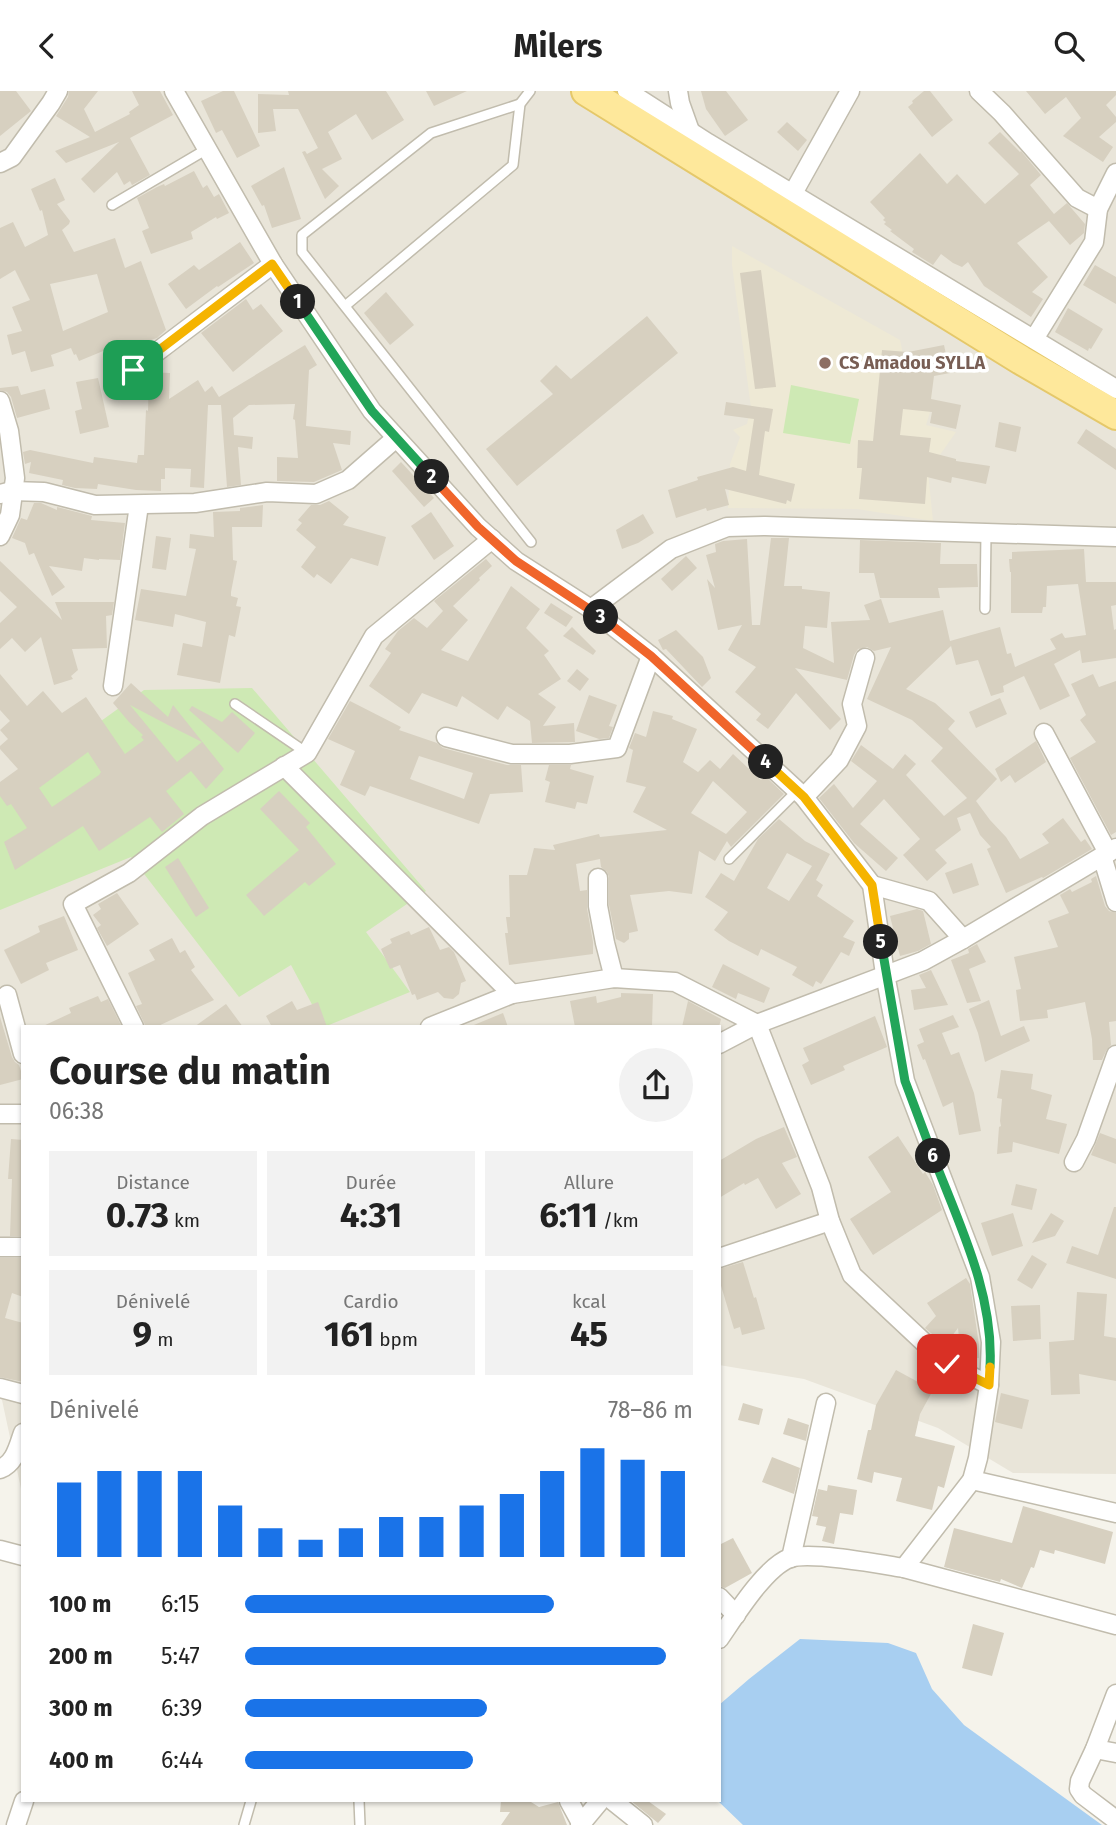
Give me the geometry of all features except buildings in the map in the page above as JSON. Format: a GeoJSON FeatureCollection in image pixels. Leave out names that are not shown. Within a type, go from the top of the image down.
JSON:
{"type":"FeatureCollection","features":[{"type":"Feature","properties":{"kind":"main road"},"geometry":{"type":"LineString","coordinates":[[595,94],[702,151],[880,260],[1021,360],[1116,415]]}},
{"type":"Feature","properties":{"kind":"street"},"geometry":{"type":"LineString","coordinates":[[0,163],[12,157],[58,91]]}},
{"type":"Feature","properties":{"kind":"street"},"geometry":{"type":"LineString","coordinates":[[174,91],[272,264],[372,411],[478,527],[516,561],[591,609],[651,656],[800,794],[872,885],[905,1081],[980,1277],[991,1342],[989,1385],[972,1480],[904,1568]]}},
{"type":"Feature","properties":{"kind":"street"},"geometry":{"type":"LineString","coordinates":[[627,91],[691,131]]}},
{"type":"Feature","properties":{"kind":"street"},"geometry":{"type":"LineString","coordinates":[[678,91],[691,131],[702,151]]}},
{"type":"Feature","properties":{"kind":"street"},"geometry":{"type":"LineString","coordinates":[[788,204],[850,91]]}},
{"type":"Feature","properties":{"kind":"street"},"geometry":{"type":"LineString","coordinates":[[979,91],[1002,113],[1077,198],[1098,209]]}},
{"type":"Feature","properties":{"kind":"street"},"geometry":{"type":"LineString","coordinates":[[1034,339],[1094,242],[1098,209],[1116,173]]}},
{"type":"Feature","properties":{"kind":"street"},"geometry":{"type":"LineString","coordinates":[[880,260],[1034,339],[1116,389]]}},
{"type":"Feature","properties":{"kind":"street"},"geometry":{"type":"LineString","coordinates":[[133,370],[272,264]]}},
{"type":"Feature","properties":{"kind":"street"},"geometry":{"type":"LineString","coordinates":[[0,401],[9,431],[15,478],[6,493],[10,515],[0,536]]}},
{"type":"Feature","properties":{"kind":"street"},"geometry":{"type":"LineString","coordinates":[[6,493],[44,492],[95,505],[139,505],[195,503],[267,492],[316,493],[348,480],[396,438]]}},
{"type":"Feature","properties":{"kind":"street"},"geometry":{"type":"LineString","coordinates":[[113,686],[139,505]]}},
{"type":"Feature","properties":{"kind":"street"},"geometry":{"type":"LineString","coordinates":[[591,609],[671,549],[727,527],[1116,537]]}},
{"type":"Feature","properties":{"kind":"street"},"geometry":{"type":"LineString","coordinates":[[133,1025],[73,904],[129,873],[202,816],[307,753],[374,636],[492,539]]}},
{"type":"Feature","properties":{"kind":"street"},"geometry":{"type":"LineString","coordinates":[[446,737],[512,754],[570,754],[617,748],[651,656]]}},
{"type":"Feature","properties":{"kind":"street"},"geometry":{"type":"LineString","coordinates":[[800,794],[839,760],[857,726],[852,704],[865,658]]}},
{"type":"Feature","properties":{"kind":"street"},"geometry":{"type":"LineString","coordinates":[[1044,733],[1109,852],[1116,902]]}},
{"type":"Feature","properties":{"kind":"street"},"geometry":{"type":"LineString","coordinates":[[284,767],[512,994]]}},
{"type":"Feature","properties":{"kind":"street"},"geometry":{"type":"LineString","coordinates":[[721,1043],[757,1024],[923,961],[1109,852]]}},
{"type":"Feature","properties":{"kind":"street"},"geometry":{"type":"LineString","coordinates":[[598,878],[598,906],[614,978]]}},
{"type":"Feature","properties":{"kind":"street"},"geometry":{"type":"LineString","coordinates":[[872,885],[929,901],[963,939]]}},
{"type":"Feature","properties":{"kind":"street"},"geometry":{"type":"LineString","coordinates":[[435,1025],[512,994],[614,978],[675,982],[757,1024],[821,1187],[830,1221],[852,1275],[947,1364],[989,1385]]}},
{"type":"Feature","properties":{"kind":"street"},"geometry":{"type":"LineString","coordinates":[[7,995],[21,1047]]}},
{"type":"Feature","properties":{"kind":"street"},"geometry":{"type":"LineString","coordinates":[[1074,1162],[1086,1139],[1116,1055]]}},
{"type":"Feature","properties":{"kind":"street"},"geometry":{"type":"LineString","coordinates":[[0,1114],[21,1114]]}},
{"type":"Feature","properties":{"kind":"street"},"geometry":{"type":"LineString","coordinates":[[721,1257],[830,1221]]}},
{"type":"Feature","properties":{"kind":"street"},"geometry":{"type":"LineString","coordinates":[[0,1247],[21,1247]]}},
{"type":"Feature","properties":{"kind":"street"},"geometry":{"type":"LineString","coordinates":[[0,1388],[21,1393]]}},
{"type":"Feature","properties":{"kind":"street"},"geometry":{"type":"LineString","coordinates":[[791,1558],[826,1403]]}},
{"type":"Feature","properties":{"kind":"street"},"geometry":{"type":"LineString","coordinates":[[0,1469],[6,1467],[16,1453],[21,1439]]}},
{"type":"Feature","properties":{"kind":"street"},"geometry":{"type":"LineString","coordinates":[[972,1480],[1116,1513]]}},
{"type":"Feature","properties":{"kind":"street"},"geometry":{"type":"LineString","coordinates":[[0,1549],[21,1555]]}},
{"type":"Feature","properties":{"kind":"street"},"geometry":{"type":"LineString","coordinates":[[721,1636],[771,1570],[791,1558],[811,1556],[904,1568],[1116,1625]]}},
{"type":"Feature","properties":{"kind":"street"},"geometry":{"type":"LineString","coordinates":[[721,1599],[736,1615]]}},
{"type":"Feature","properties":{"kind":"street"},"geometry":{"type":"LineString","coordinates":[[1116,1694],[1079,1789],[1116,1820]]}},
{"type":"Feature","properties":{"kind":"street"},"geometry":{"type":"LineString","coordinates":[[1095,1749],[1116,1753]]}},
{"type":"Feature","properties":{"kind":"street"},"geometry":{"type":"LineString","coordinates":[[16,1825],[24,1802]]}},
{"type":"Feature","properties":{"kind":"street"},"geometry":{"type":"LineString","coordinates":[[569,1802],[580,1824],[599,1802]]}},
{"type":"Feature","properties":{"kind":"street"},"geometry":{"type":"LineString","coordinates":[[614,1802],[643,1825]]}},
{"type":"Feature","properties":{"kind":"lane"},"geometry":{"type":"LineString","coordinates":[[345,306],[513,165],[520,104],[530,91]]}},
{"type":"Feature","properties":{"kind":"lane"},"geometry":{"type":"LineString","coordinates":[[520,104],[431,133],[302,235],[302,252],[531,542]]}},
{"type":"Feature","properties":{"kind":"lane"},"geometry":{"type":"LineString","coordinates":[[112,205],[207,149]]}},
{"type":"Feature","properties":{"kind":"lane"},"geometry":{"type":"LineString","coordinates":[[985,610],[986,533]]}},
{"type":"Feature","properties":{"kind":"lane"},"geometry":{"type":"LineString","coordinates":[[235,704],[307,753]]}},
{"type":"Feature","properties":{"kind":"lane"},"geometry":{"type":"LineString","coordinates":[[729,859],[800,794]]}},
{"type":"Feature","properties":{"kind":"lane"},"geometry":{"type":"LineString","coordinates":[[244,1825],[251,1802]]}},
{"type":"Feature","properties":{"kind":"lane"},"geometry":{"type":"LineString","coordinates":[[359,1802],[360,1825]]}},
{"type":"Feature","properties":{"kind":"shaded area"},"geometry":{"type":"Polygon","coordinates":[[[0,91],[1116,91],[1116,1474],[1013,1473],[938,1428],[804,1379],[721,1365],[721,1025],[21,1025],[21,1489],[0,1399],[0,91]]]}},
{"type":"Feature","properties":{"kind":"shaded area","name":"CS Amadou SYLLA"},"geometry":{"type":"Polygon","coordinates":[[[732,246],[900,340],[910,386],[932,388],[926,425],[956,432],[928,472],[933,521],[857,509],[728,508],[730,464],[740,437],[733,430],[747,424],[751,408],[732,265],[732,246]]]}},
{"type":"Feature","properties":{"kind":"green space"},"geometry":{"type":"Polygon","coordinates":[[[791,385],[859,399],[850,444],[783,433],[791,385]]]}},
{"type":"Feature","properties":{"kind":"green space"},"geometry":{"type":"Polygon","coordinates":[[[252,688],[426,891],[366,932],[410,992],[329,1025],[323,1025],[291,965],[239,997],[131,857],[0,910],[0,794],[144,690],[252,688]]]}},
{"type":"Feature","properties":{"kind":"water"},"geometry":{"type":"Polygon","coordinates":[[[800,1639],[888,1643],[916,1653],[932,1689],[964,1725],[1102,1825],[743,1825],[719,1802],[721,1703],[800,1639]]]}},
{"type":"Feature","properties":{"kind":"place","name":"CS Amadou SYLLA"},"geometry":{"type":"Point","coordinates":[825,363]}},
{"type":"Feature","properties":{"kind":"route"},"geometry":{"type":"LineString","coordinates":[[133,370],[272,264],[372,411],[478,527],[516,561],[591,609],[651,656],[804,797],[872,885],[905,1081],[980,1277],[991,1342],[989,1385],[947,1364]]}}]}
